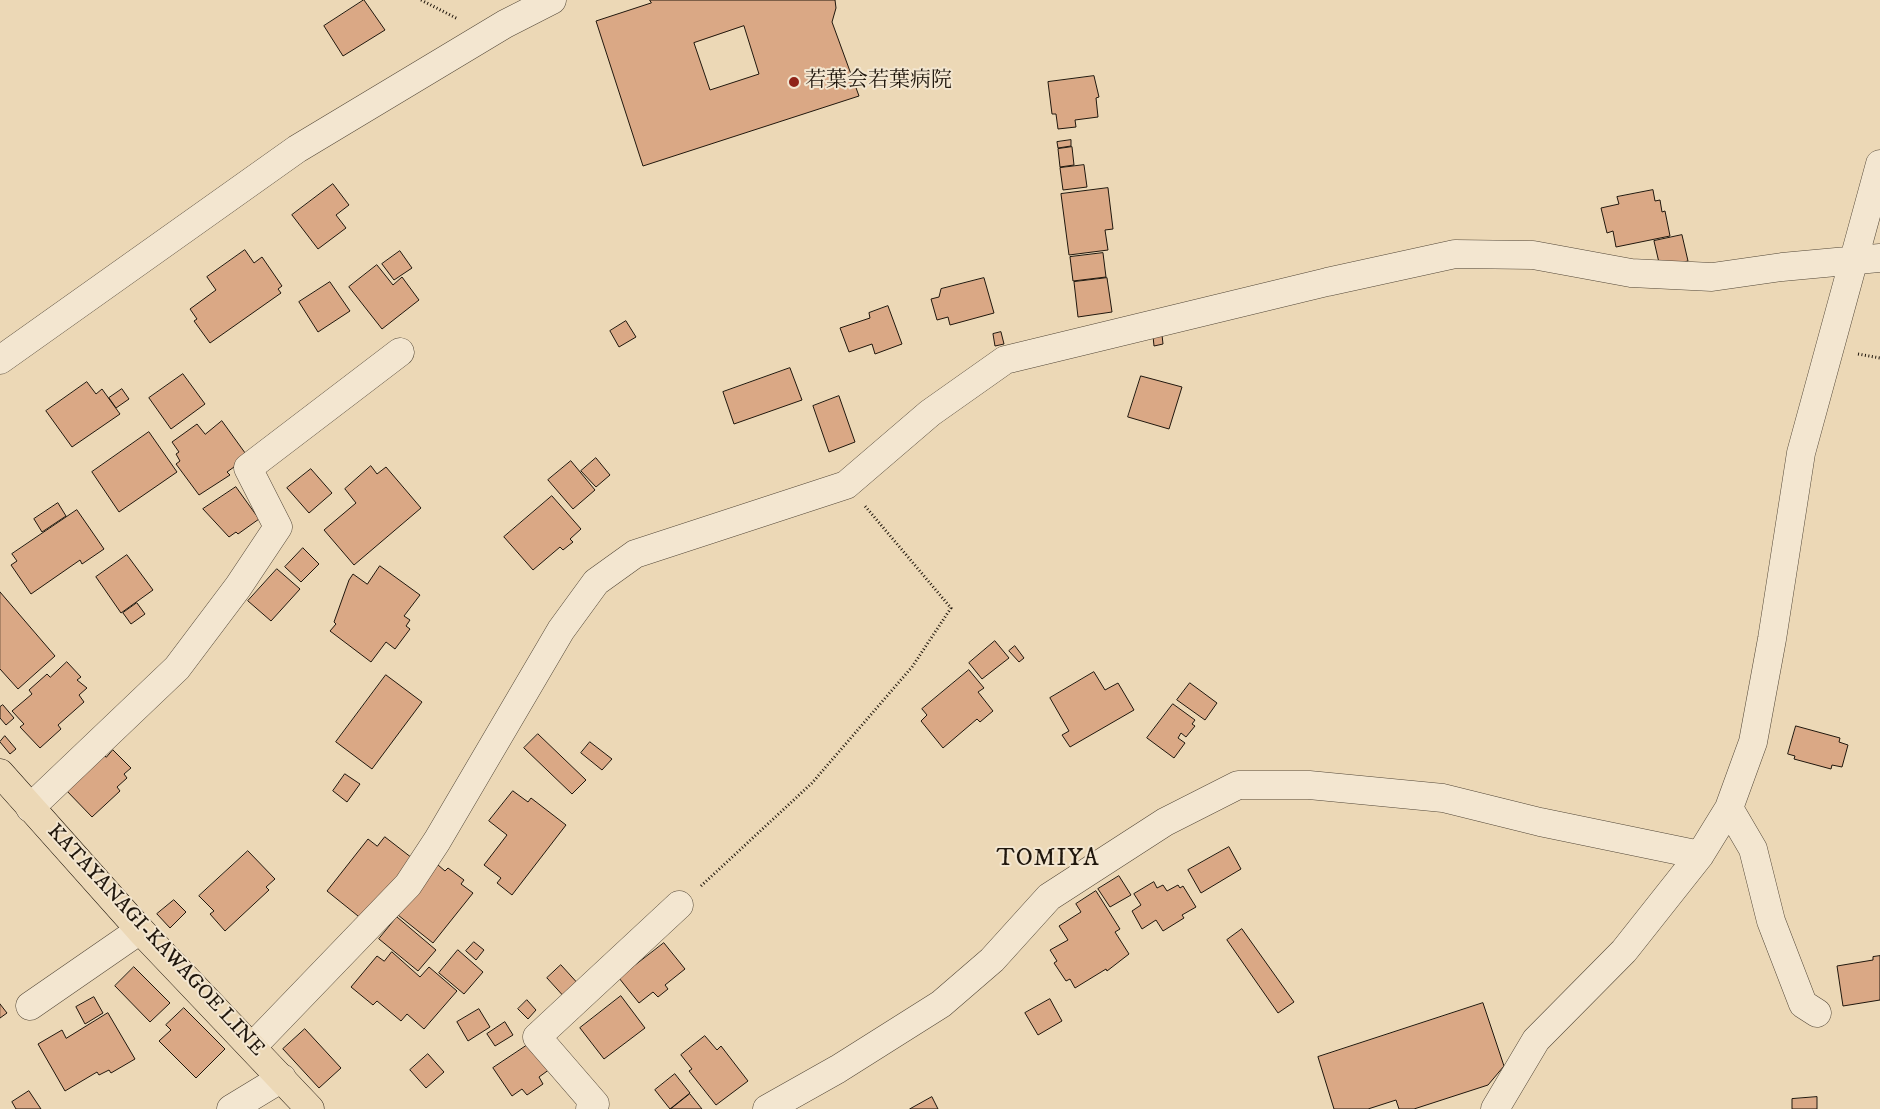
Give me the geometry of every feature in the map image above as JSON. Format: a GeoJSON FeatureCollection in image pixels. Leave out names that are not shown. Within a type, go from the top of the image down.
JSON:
{"type":"FeatureCollection","features":[{"type":"Feature","properties":{"kind":"main road","name":"KATAYANAGI-KAWAGOE LINE"},"geometry":{"type":"LineString","coordinates":[[0,772],[140,930],[253,1046],[310,1109]]}},
{"type":"Feature","properties":{"kind":"street"},"geometry":{"type":"LineString","coordinates":[[0,360],[297,149],[487,35],[552,0]]}},
{"type":"Feature","properties":{"kind":"street"},"geometry":{"type":"LineString","coordinates":[[1495,1109],[1536,1040],[1624,951],[1700,856],[1729,808],[1753,742],[1801,453],[1868,259],[1880,164]]}},
{"type":"Feature","properties":{"kind":"street"},"geometry":{"type":"LineString","coordinates":[[253,1046],[408,885],[437,841],[561,630],[596,582],[634,554],[846,485],[930,413],[1005,360],[1327,282],[1456,254],[1533,255],[1631,273],[1712,277],[1782,267],[1868,259]]}},
{"type":"Feature","properties":{"kind":"street"},"geometry":{"type":"LineString","coordinates":[[30,808],[177,668],[238,587],[278,527],[248,468],[400,352]]}},
{"type":"Feature","properties":{"kind":"street"},"geometry":{"type":"LineString","coordinates":[[767,1109],[838,1069],[941,1004],[992,960],[1049,896],[1165,822],[1238,785],[1309,785],[1443,798],[1540,822],[1700,856]]}},
{"type":"Feature","properties":{"kind":"street"},"geometry":{"type":"LineString","coordinates":[[1729,808],[1753,849],[1771,921],[1803,1004],[1818,1013]]}},
{"type":"Feature","properties":{"kind":"street"},"geometry":{"type":"LineString","coordinates":[[590,1109],[595,1104],[537,1037],[679,906]]}},
{"type":"Feature","properties":{"kind":"street"},"geometry":{"type":"LineString","coordinates":[[30,1006],[140,930]]}},
{"type":"Feature","properties":{"kind":"street"},"geometry":{"type":"LineString","coordinates":[[231,1109],[282,1078]]}},
{"type":"Feature","properties":{"kind":"path"},"geometry":{"type":"LineString","coordinates":[[421,0],[487,35]]}},
{"type":"Feature","properties":{"kind":"path"},"geometry":{"type":"LineString","coordinates":[[679,906],[812,783],[912,667],[951,608],[846,485]]}},
{"type":"Feature","properties":{"kind":"building"},"geometry":{"type":"Polygon","coordinates":[[[364,0],[385,30],[343,56],[324,26],[364,0]]]}},
{"type":"Feature","properties":{"kind":"building","name":"若葉会若葉病院"},"geometry":{"type":"Polygon","coordinates":[[[650,0],[835,0],[836,8],[832,22],[859,96],[643,166],[596,21],[651,3],[650,0]],[[744,26],[694,43],[710,90],[759,74],[744,26]]]}},
{"type":"Feature","properties":{"kind":"building"},"geometry":{"type":"Polygon","coordinates":[[[1094,76],[1099,97],[1096,98],[1098,117],[1075,120],[1076,127],[1058,129],[1056,114],[1052,114],[1048,82],[1094,76]]]}},
{"type":"Feature","properties":{"kind":"building"},"geometry":{"type":"Polygon","coordinates":[[[1071,140],[1071,146],[1058,148],[1057,142],[1071,140]]]}},
{"type":"Feature","properties":{"kind":"building"},"geometry":{"type":"Polygon","coordinates":[[[1072,147],[1074,165],[1060,167],[1058,149],[1072,147]]]}},
{"type":"Feature","properties":{"kind":"building"},"geometry":{"type":"Polygon","coordinates":[[[1084,165],[1087,187],[1063,190],[1060,168],[1084,165]]]}},
{"type":"Feature","properties":{"kind":"building"},"geometry":{"type":"Polygon","coordinates":[[[333,184],[349,205],[336,215],[346,228],[318,249],[292,215],[333,184]]]}},
{"type":"Feature","properties":{"kind":"building"},"geometry":{"type":"Polygon","coordinates":[[[1108,188],[1113,229],[1105,230],[1108,250],[1069,255],[1061,194],[1108,188]]]}},
{"type":"Feature","properties":{"kind":"building"},"geometry":{"type":"Polygon","coordinates":[[[1653,190],[1655,201],[1660,200],[1662,212],[1665,211],[1670,236],[1616,247],[1613,231],[1607,233],[1601,208],[1619,204],[1617,197],[1653,190]]]}},
{"type":"Feature","properties":{"kind":"building"},"geometry":{"type":"Polygon","coordinates":[[[1682,235],[1688,261],[1660,267],[1654,241],[1682,235]]]}},
{"type":"Feature","properties":{"kind":"building"},"geometry":{"type":"Polygon","coordinates":[[[245,250],[254,263],[262,257],[282,286],[278,289],[281,293],[210,343],[194,321],[197,319],[190,309],[216,290],[207,277],[245,250]]]}},
{"type":"Feature","properties":{"kind":"building"},"geometry":{"type":"Polygon","coordinates":[[[400,251],[412,268],[394,280],[382,264],[400,251]]]}},
{"type":"Feature","properties":{"kind":"building"},"geometry":{"type":"Polygon","coordinates":[[[1103,253],[1106,277],[1073,281],[1070,257],[1103,253]]]}},
{"type":"Feature","properties":{"kind":"building"},"geometry":{"type":"Polygon","coordinates":[[[377,265],[393,285],[402,277],[419,300],[382,329],[349,287],[377,265]]]}},
{"type":"Feature","properties":{"kind":"building"},"geometry":{"type":"Polygon","coordinates":[[[984,278],[994,313],[950,325],[948,317],[937,320],[931,299],[939,297],[941,289],[984,278]]]}},
{"type":"Feature","properties":{"kind":"building"},"geometry":{"type":"Polygon","coordinates":[[[1107,278],[1112,312],[1078,317],[1074,282],[1107,278]]]}},
{"type":"Feature","properties":{"kind":"building"},"geometry":{"type":"Polygon","coordinates":[[[330,282],[350,311],[318,332],[299,302],[330,282]]]}},
{"type":"Feature","properties":{"kind":"building"},"geometry":{"type":"Polygon","coordinates":[[[888,306],[902,344],[875,354],[872,344],[849,352],[840,328],[870,318],[869,313],[888,306]]]}},
{"type":"Feature","properties":{"kind":"building"},"geometry":{"type":"Polygon","coordinates":[[[626,321],[636,337],[619,347],[610,331],[626,321]]]}},
{"type":"Feature","properties":{"kind":"building"},"geometry":{"type":"Polygon","coordinates":[[[1001,332],[1004,344],[995,346],[993,334],[1001,332]]]}},
{"type":"Feature","properties":{"kind":"building"},"geometry":{"type":"Polygon","coordinates":[[[1162,335],[1163,344],[1154,346],[1153,336],[1162,335]]]}},
{"type":"Feature","properties":{"kind":"building"},"geometry":{"type":"Polygon","coordinates":[[[790,368],[802,400],[734,424],[723,392],[790,368]]]}},
{"type":"Feature","properties":{"kind":"building"},"geometry":{"type":"Polygon","coordinates":[[[183,374],[205,404],[171,429],[149,398],[183,374]]]}},
{"type":"Feature","properties":{"kind":"building"},"geometry":{"type":"Polygon","coordinates":[[[1141,376],[1182,387],[1169,429],[1128,417],[1141,376]]]}},
{"type":"Feature","properties":{"kind":"building"},"geometry":{"type":"Polygon","coordinates":[[[87,382],[96,394],[102,389],[120,414],[72,447],[46,411],[87,382]]]}},
{"type":"Feature","properties":{"kind":"building"},"geometry":{"type":"Polygon","coordinates":[[[122,389],[129,399],[116,408],[109,398],[122,389]]]}},
{"type":"Feature","properties":{"kind":"building"},"geometry":{"type":"Polygon","coordinates":[[[839,396],[855,442],[829,452],[813,406],[839,396]]]}},
{"type":"Feature","properties":{"kind":"building"},"geometry":{"type":"Polygon","coordinates":[[[222,421],[248,457],[227,472],[230,475],[199,495],[176,464],[180,461],[176,454],[179,452],[172,442],[197,424],[205,434],[222,421]]]}},
{"type":"Feature","properties":{"kind":"building"},"geometry":{"type":"Polygon","coordinates":[[[149,432],[177,472],[119,512],[92,472],[149,432]]]}},
{"type":"Feature","properties":{"kind":"building"},"geometry":{"type":"Polygon","coordinates":[[[596,458],[610,475],[596,487],[581,471],[596,458]]]}},
{"type":"Feature","properties":{"kind":"building"},"geometry":{"type":"Polygon","coordinates":[[[571,461],[595,490],[573,509],[548,480],[571,461]]]}},
{"type":"Feature","properties":{"kind":"building"},"geometry":{"type":"Polygon","coordinates":[[[371,466],[377,474],[386,467],[421,508],[354,565],[324,530],[356,503],[345,489],[371,466]]]}},
{"type":"Feature","properties":{"kind":"building"},"geometry":{"type":"Polygon","coordinates":[[[311,469],[332,493],[309,513],[287,488],[311,469]]]}},
{"type":"Feature","properties":{"kind":"building"},"geometry":{"type":"Polygon","coordinates":[[[236,487],[259,519],[238,534],[236,532],[229,537],[203,509],[236,487]]]}},
{"type":"Feature","properties":{"kind":"building"},"geometry":{"type":"Polygon","coordinates":[[[552,496],[581,529],[570,539],[573,542],[563,550],[560,547],[533,570],[504,537],[552,496]]]}},
{"type":"Feature","properties":{"kind":"building"},"geometry":{"type":"Polygon","coordinates":[[[58,503],[66,516],[42,532],[34,519],[58,503]]]}},
{"type":"Feature","properties":{"kind":"building"},"geometry":{"type":"Polygon","coordinates":[[[77,510],[104,549],[82,564],[80,560],[31,594],[11,565],[17,561],[12,554],[77,510]]]}},
{"type":"Feature","properties":{"kind":"building"},"geometry":{"type":"Polygon","coordinates":[[[303,548],[319,564],[301,582],[285,567],[303,548]]]}},
{"type":"Feature","properties":{"kind":"building"},"geometry":{"type":"Polygon","coordinates":[[[127,555],[153,590],[121,613],[96,577],[127,555]]]}},
{"type":"Feature","properties":{"kind":"building"},"geometry":{"type":"Polygon","coordinates":[[[380,566],[420,595],[404,616],[410,620],[406,626],[410,629],[395,649],[386,642],[371,662],[330,631],[336,624],[334,622],[349,580],[353,574],[367,584],[380,566]]]}},
{"type":"Feature","properties":{"kind":"building"},"geometry":{"type":"Polygon","coordinates":[[[277,569],[300,589],[271,621],[248,601],[277,569]]]}},
{"type":"Feature","properties":{"kind":"building"},"geometry":{"type":"Polygon","coordinates":[[[0,592],[55,656],[18,689],[0,669],[0,592]]]}},
{"type":"Feature","properties":{"kind":"building"},"geometry":{"type":"Polygon","coordinates":[[[137,603],[145,614],[131,624],[123,613],[137,603]]]}},
{"type":"Feature","properties":{"kind":"building"},"geometry":{"type":"Polygon","coordinates":[[[995,641],[1009,658],[982,679],[969,663],[995,641]]]}},
{"type":"Feature","properties":{"kind":"building"},"geometry":{"type":"Polygon","coordinates":[[[1015,646],[1024,658],[1019,662],[1009,651],[1015,646]]]}},
{"type":"Feature","properties":{"kind":"building"},"geometry":{"type":"Polygon","coordinates":[[[67,662],[81,677],[77,680],[87,688],[79,695],[84,702],[58,725],[61,729],[40,748],[20,727],[24,724],[12,711],[32,694],[29,690],[47,674],[50,677],[67,662]]]}},
{"type":"Feature","properties":{"kind":"building"},"geometry":{"type":"Polygon","coordinates":[[[969,670],[984,688],[978,692],[993,711],[980,722],[977,719],[943,748],[921,721],[927,715],[922,709],[969,670]]]}},
{"type":"Feature","properties":{"kind":"building"},"geometry":{"type":"Polygon","coordinates":[[[1094,672],[1105,690],[1118,683],[1134,710],[1070,747],[1062,735],[1069,731],[1050,698],[1094,672]]]}},
{"type":"Feature","properties":{"kind":"building"},"geometry":{"type":"Polygon","coordinates":[[[386,675],[422,702],[372,769],[336,742],[386,675]]]}},
{"type":"Feature","properties":{"kind":"building"},"geometry":{"type":"Polygon","coordinates":[[[1190,683],[1217,703],[1205,720],[1177,700],[1190,683]]]}},
{"type":"Feature","properties":{"kind":"building"},"geometry":{"type":"Polygon","coordinates":[[[1173,704],[1195,720],[1192,724],[1195,726],[1186,737],[1181,733],[1178,738],[1185,743],[1174,758],[1147,738],[1173,704]]]}},
{"type":"Feature","properties":{"kind":"building"},"geometry":{"type":"Polygon","coordinates":[[[3,705],[14,718],[6,725],[0,718],[0,707],[3,705]]]}},
{"type":"Feature","properties":{"kind":"building"},"geometry":{"type":"Polygon","coordinates":[[[1796,726],[1840,738],[1839,742],[1848,745],[1842,767],[1832,765],[1831,769],[1794,759],[1795,756],[1788,754],[1796,726]]]}},
{"type":"Feature","properties":{"kind":"building"},"geometry":{"type":"Polygon","coordinates":[[[538,734],[586,780],[572,794],[524,748],[538,734]]]}},
{"type":"Feature","properties":{"kind":"building"},"geometry":{"type":"Polygon","coordinates":[[[5,736],[16,749],[10,754],[0,742],[5,736]]]}},
{"type":"Feature","properties":{"kind":"building"},"geometry":{"type":"Polygon","coordinates":[[[590,742],[612,759],[602,770],[581,753],[590,742]]]}},
{"type":"Feature","properties":{"kind":"building"},"geometry":{"type":"Polygon","coordinates":[[[113,750],[131,768],[124,774],[127,778],[117,787],[120,791],[92,817],[65,789],[103,754],[106,757],[113,750]]]}},
{"type":"Feature","properties":{"kind":"building"},"geometry":{"type":"Polygon","coordinates":[[[345,774],[360,784],[347,802],[333,791],[345,774]]]}},
{"type":"Feature","properties":{"kind":"building"},"geometry":{"type":"Polygon","coordinates":[[[513,791],[528,802],[531,798],[566,825],[512,895],[497,883],[501,878],[484,865],[507,835],[489,821],[513,791]]]}},
{"type":"Feature","properties":{"kind":"building"},"geometry":{"type":"Polygon","coordinates":[[[385,837],[412,858],[363,920],[327,891],[368,839],[377,846],[385,837]]]}},
{"type":"Feature","properties":{"kind":"building"},"geometry":{"type":"Polygon","coordinates":[[[1229,847],[1241,869],[1201,893],[1188,870],[1229,847]]]}},
{"type":"Feature","properties":{"kind":"building"},"geometry":{"type":"Polygon","coordinates":[[[248,851],[275,879],[266,887],[269,890],[225,931],[210,914],[214,911],[199,896],[248,851]]]}},
{"type":"Feature","properties":{"kind":"building"},"geometry":{"type":"Polygon","coordinates":[[[438,865],[445,871],[448,868],[464,880],[461,884],[473,893],[433,943],[398,915],[438,865]]]}},
{"type":"Feature","properties":{"kind":"building"},"geometry":{"type":"Polygon","coordinates":[[[1119,876],[1131,895],[1110,907],[1098,889],[1119,876]]]}},
{"type":"Feature","properties":{"kind":"building"},"geometry":{"type":"Polygon","coordinates":[[[1154,882],[1157,888],[1163,885],[1167,891],[1178,885],[1180,888],[1183,886],[1196,907],[1182,915],[1184,918],[1163,931],[1156,920],[1142,929],[1132,911],[1141,905],[1134,894],[1154,882]]]}},
{"type":"Feature","properties":{"kind":"building"},"geometry":{"type":"Polygon","coordinates":[[[1096,891],[1120,929],[1115,932],[1129,954],[1107,971],[1106,969],[1075,988],[1070,979],[1066,981],[1054,963],[1057,961],[1050,950],[1068,940],[1059,926],[1081,912],[1076,904],[1096,891]]]}},
{"type":"Feature","properties":{"kind":"building"},"geometry":{"type":"Polygon","coordinates":[[[174,900],[186,912],[170,928],[157,914],[174,900]]]}},
{"type":"Feature","properties":{"kind":"building"},"geometry":{"type":"Polygon","coordinates":[[[397,917],[436,950],[418,971],[379,939],[397,917]]]}},
{"type":"Feature","properties":{"kind":"building"},"geometry":{"type":"Polygon","coordinates":[[[1242,929],[1294,1002],[1278,1013],[1227,940],[1242,929]]]}},
{"type":"Feature","properties":{"kind":"building"},"geometry":{"type":"Polygon","coordinates":[[[474,942],[484,950],[476,960],[466,951],[474,942]]]}},
{"type":"Feature","properties":{"kind":"building"},"geometry":{"type":"Polygon","coordinates":[[[664,943],[685,969],[665,985],[668,989],[658,997],[653,992],[639,1003],[619,978],[664,943]]]}},
{"type":"Feature","properties":{"kind":"building"},"geometry":{"type":"Polygon","coordinates":[[[458,950],[483,972],[464,994],[439,973],[458,950]]]}},
{"type":"Feature","properties":{"kind":"building"},"geometry":{"type":"Polygon","coordinates":[[[392,952],[420,977],[429,967],[457,991],[424,1029],[407,1014],[401,1021],[377,1001],[373,1005],[351,987],[377,956],[384,961],[392,952]]]}},
{"type":"Feature","properties":{"kind":"building"},"geometry":{"type":"Polygon","coordinates":[[[1880,956],[1880,1000],[1843,1006],[1837,966],[1873,960],[1873,957],[1880,956]]]}},
{"type":"Feature","properties":{"kind":"building"},"geometry":{"type":"Polygon","coordinates":[[[561,965],[581,987],[567,1000],[547,978],[561,965]]]}},
{"type":"Feature","properties":{"kind":"building"},"geometry":{"type":"Polygon","coordinates":[[[134,967],[170,1003],[150,1022],[115,986],[134,967]]]}},
{"type":"Feature","properties":{"kind":"building"},"geometry":{"type":"Polygon","coordinates":[[[621,996],[645,1028],[604,1059],[580,1028],[621,996]]]}},
{"type":"Feature","properties":{"kind":"building"},"geometry":{"type":"Polygon","coordinates":[[[94,997],[103,1013],[85,1024],[76,1007],[94,997]]]}},
{"type":"Feature","properties":{"kind":"building"},"geometry":{"type":"Polygon","coordinates":[[[1050,999],[1062,1021],[1038,1035],[1025,1013],[1050,999]]]}},
{"type":"Feature","properties":{"kind":"building"},"geometry":{"type":"Polygon","coordinates":[[[527,1000],[536,1010],[528,1019],[518,1009],[527,1000]]]}},
{"type":"Feature","properties":{"kind":"building"},"geometry":{"type":"Polygon","coordinates":[[[1483,1003],[1504,1066],[1488,1085],[1414,1109],[1399,1109],[1396,1100],[1368,1109],[1334,1109],[1318,1057],[1483,1003]]]}},
{"type":"Feature","properties":{"kind":"building"},"geometry":{"type":"Polygon","coordinates":[[[0,1004],[7,1013],[0,1018],[0,1004]]]}},
{"type":"Feature","properties":{"kind":"building"},"geometry":{"type":"Polygon","coordinates":[[[184,1008],[225,1049],[196,1078],[159,1041],[171,1030],[166,1025],[184,1008]]]}},
{"type":"Feature","properties":{"kind":"building"},"geometry":{"type":"Polygon","coordinates":[[[479,1009],[490,1027],[468,1041],[457,1022],[479,1009]]]}},
{"type":"Feature","properties":{"kind":"building"},"geometry":{"type":"Polygon","coordinates":[[[108,1013],[135,1059],[111,1073],[109,1070],[99,1075],[97,1072],[65,1091],[38,1044],[62,1030],[66,1038],[108,1013]]]}},
{"type":"Feature","properties":{"kind":"building"},"geometry":{"type":"Polygon","coordinates":[[[505,1022],[513,1035],[495,1046],[487,1034],[505,1022]]]}},
{"type":"Feature","properties":{"kind":"building"},"geometry":{"type":"Polygon","coordinates":[[[305,1029],[341,1068],[319,1088],[283,1049],[305,1029]]]}},
{"type":"Feature","properties":{"kind":"building"},"geometry":{"type":"Polygon","coordinates":[[[705,1036],[717,1050],[721,1046],[748,1081],[716,1105],[689,1071],[692,1069],[681,1055],[705,1036]]]}},
{"type":"Feature","properties":{"kind":"building"},"geometry":{"type":"Polygon","coordinates":[[[532,1042],[550,1069],[539,1077],[543,1084],[527,1095],[522,1089],[512,1096],[493,1068],[532,1042]]]}},
{"type":"Feature","properties":{"kind":"building"},"geometry":{"type":"Polygon","coordinates":[[[428,1054],[444,1072],[426,1088],[410,1070],[428,1054]]]}},
{"type":"Feature","properties":{"kind":"building"},"geometry":{"type":"Polygon","coordinates":[[[675,1074],[690,1093],[670,1109],[655,1090],[675,1074]]]}},
{"type":"Feature","properties":{"kind":"building"},"geometry":{"type":"Polygon","coordinates":[[[29,1091],[41,1109],[16,1109],[12,1102],[29,1091]]]}},
{"type":"Feature","properties":{"kind":"building"},"geometry":{"type":"Polygon","coordinates":[[[690,1094],[702,1109],[671,1109],[690,1094]]]}},
{"type":"Feature","properties":{"kind":"building"},"geometry":{"type":"Polygon","coordinates":[[[932,1097],[938,1109],[910,1109],[932,1097]]]}},
{"type":"Feature","properties":{"kind":"building"},"geometry":{"type":"Polygon","coordinates":[[[1817,1097],[1817,1109],[1792,1109],[1792,1099],[1817,1097]]]}},
{"type":"Feature","properties":{"kind":"place","name":"若葉会若葉病院"},"geometry":{"type":"Point","coordinates":[794,82]}},
{"type":"Feature","properties":{"kind":"district","name":"TOMIYA"},"geometry":{"type":"Point","coordinates":[1048,860]}}]}
